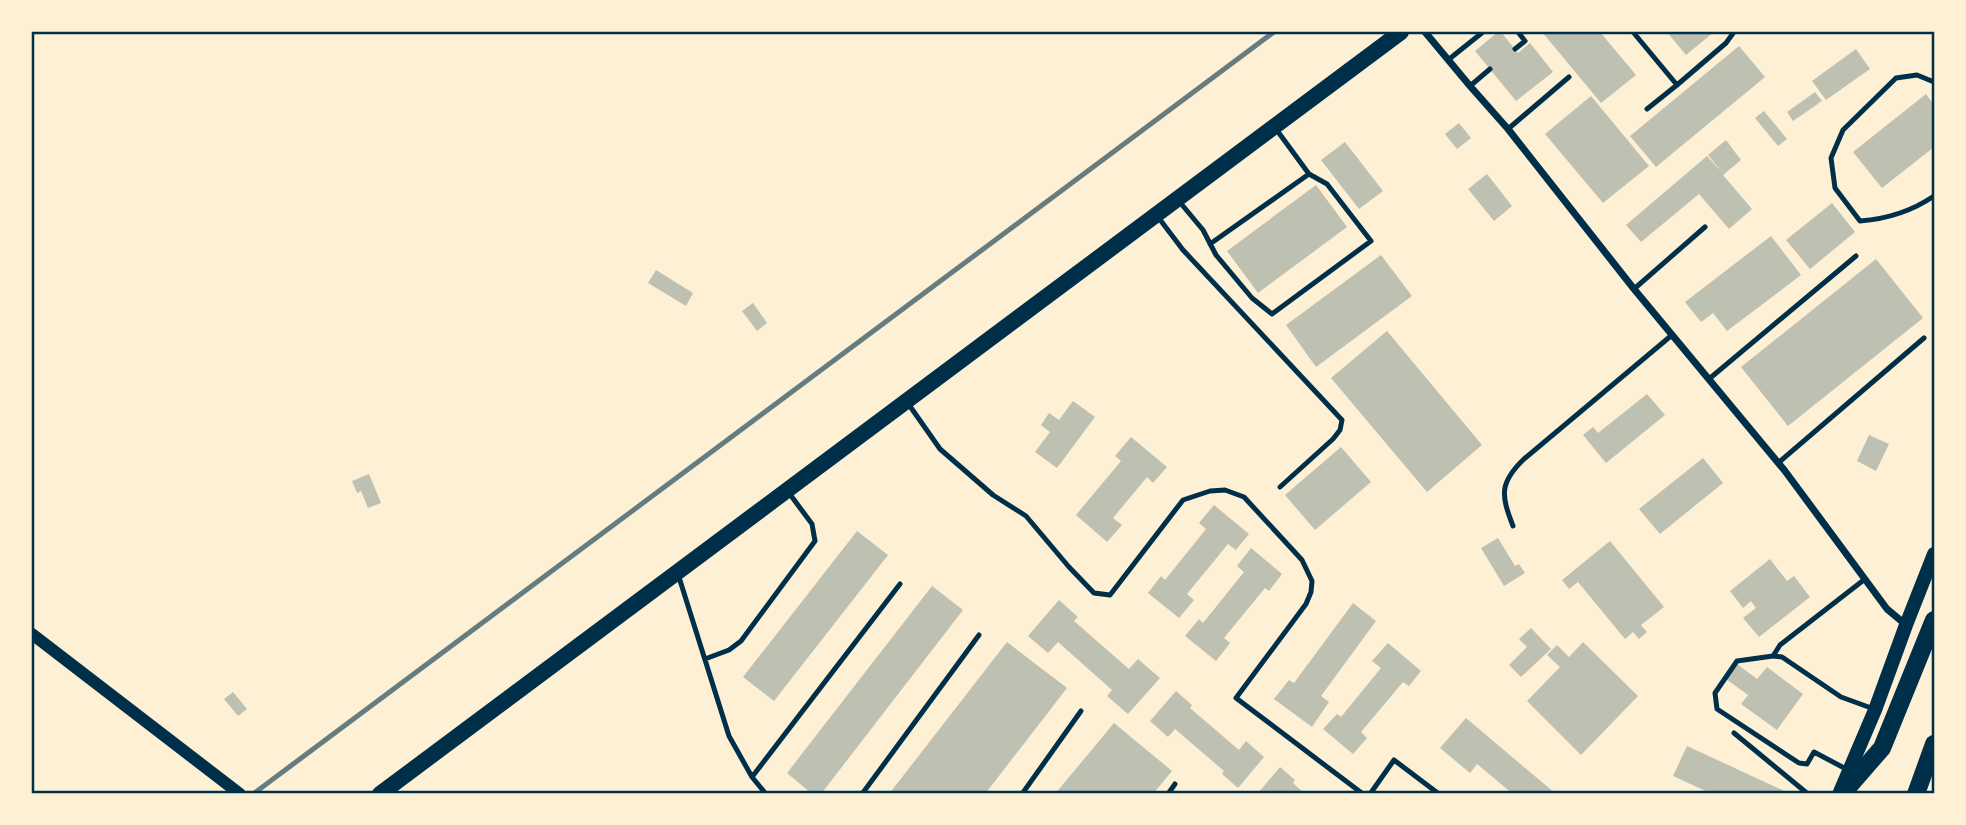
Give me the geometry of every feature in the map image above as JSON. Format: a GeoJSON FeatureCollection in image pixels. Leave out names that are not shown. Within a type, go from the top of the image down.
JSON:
{"type":"FeatureCollection","features":[{"type":"Feature","properties":{"kind":"highway"},"geometry":{"type":"LineString","coordinates":[[1840,793],[1857,778],[1882,748],[1934,620]]}},
{"type":"Feature","properties":{"kind":"highway"},"geometry":{"type":"LineString","coordinates":[[1916,793],[1934,744]]}},
{"type":"Feature","properties":{"kind":"main road"},"geometry":{"type":"LineString","coordinates":[[380,793],[1401,32]]}},
{"type":"Feature","properties":{"kind":"main road"},"geometry":{"type":"LineString","coordinates":[[1840,793],[1875,710],[1934,554]]}},
{"type":"Feature","properties":{"kind":"street"},"geometry":{"type":"LineString","coordinates":[[1425,32],[1508,129],[1634,289],[1777,463],[1887,609],[1906,625]]}},
{"type":"Feature","properties":{"kind":"street"},"geometry":{"type":"LineString","coordinates":[[32,634],[240,793]]}},
{"type":"Feature","properties":{"kind":"lane"},"geometry":{"type":"LineString","coordinates":[[1448,60],[1483,32]]}},
{"type":"Feature","properties":{"kind":"lane"},"geometry":{"type":"LineString","coordinates":[[1515,49],[1525,41],[1518,32]]}},
{"type":"Feature","properties":{"kind":"lane"},"geometry":{"type":"LineString","coordinates":[[1633,32],[1677,85]]}},
{"type":"Feature","properties":{"kind":"lane"},"geometry":{"type":"LineString","coordinates":[[1647,109],[1726,43],[1734,32]]}},
{"type":"Feature","properties":{"kind":"lane"},"geometry":{"type":"LineString","coordinates":[[1470,86],[1490,69]]}},
{"type":"Feature","properties":{"kind":"lane"},"geometry":{"type":"LineString","coordinates":[[1934,82],[1917,75],[1896,78],[1843,130],[1831,158],[1836,188],[1860,221],[1878,220],[1917,208],[1934,196]]}},
{"type":"Feature","properties":{"kind":"lane"},"geometry":{"type":"LineString","coordinates":[[1508,129],[1569,77]]}},
{"type":"Feature","properties":{"kind":"lane"},"geometry":{"type":"LineString","coordinates":[[1177,199],[1203,230],[1216,255],[1252,298],[1272,314],[1371,241],[1327,184],[1310,174],[1274,127]]}},
{"type":"Feature","properties":{"kind":"lane"},"geometry":{"type":"LineString","coordinates":[[1210,244],[1310,174]]}},
{"type":"Feature","properties":{"kind":"lane"},"geometry":{"type":"LineString","coordinates":[[1156,215],[1183,250],[1342,420],[1340,430],[1333,439],[1280,487]]}},
{"type":"Feature","properties":{"kind":"lane"},"geometry":{"type":"LineString","coordinates":[[1634,289],[1704,227]]}},
{"type":"Feature","properties":{"kind":"lane"},"geometry":{"type":"LineString","coordinates":[[1709,379],[1857,256]]}},
{"type":"Feature","properties":{"kind":"lane"},"geometry":{"type":"LineString","coordinates":[[1513,526],[1506,508],[1504,486],[1510,472],[1672,335]]}},
{"type":"Feature","properties":{"kind":"lane"},"geometry":{"type":"LineString","coordinates":[[1777,463],[1924,338]]}},
{"type":"Feature","properties":{"kind":"lane"},"geometry":{"type":"LineString","coordinates":[[907,401],[940,449],[993,495],[1026,516],[1094,593],[1110,595],[1183,500],[1210,491],[1226,490],[1244,497],[1293,548],[1309,570],[1312,580],[1306,604],[1236,698],[1363,793]]}},
{"type":"Feature","properties":{"kind":"lane"},"geometry":{"type":"LineString","coordinates":[[705,659],[729,650],[741,641],[815,541],[812,524],[786,490]]}},
{"type":"Feature","properties":{"kind":"lane"},"geometry":{"type":"LineString","coordinates":[[677,571],[729,736],[752,777],[766,793]]}},
{"type":"Feature","properties":{"kind":"lane"},"geometry":{"type":"LineString","coordinates":[[1773,656],[1780,645],[1865,579]]}},
{"type":"Feature","properties":{"kind":"lane"},"geometry":{"type":"LineString","coordinates":[[752,777],[900,584]]}},
{"type":"Feature","properties":{"kind":"lane"},"geometry":{"type":"LineString","coordinates":[[862,793],[979,635]]}},
{"type":"Feature","properties":{"kind":"lane"},"geometry":{"type":"LineString","coordinates":[[1848,770],[1814,752],[1807,764],[1799,763],[1717,709],[1715,693],[1737,661],[1773,656],[1782,657],[1841,697],[1875,710]]}},
{"type":"Feature","properties":{"kind":"lane"},"geometry":{"type":"LineString","coordinates":[[1022,793],[1081,711]]}},
{"type":"Feature","properties":{"kind":"lane"},"geometry":{"type":"LineString","coordinates":[[1734,733],[1808,793]]}},
{"type":"Feature","properties":{"kind":"lane"},"geometry":{"type":"LineString","coordinates":[[1370,793],[1394,760],[1440,793]]}},
{"type":"Feature","properties":{"kind":"lane"},"geometry":{"type":"LineString","coordinates":[[1168,793],[1175,784]]}},
{"type":"Feature","properties":{"kind":"building"},"geometry":{"type":"Polygon","coordinates":[[[1501,32],[1518,53],[1530,43],[1553,72],[1516,101],[1475,51],[1501,32]]]}},
{"type":"Feature","properties":{"kind":"building"},"geometry":{"type":"Polygon","coordinates":[[[1542,32],[1600,32],[1636,75],[1601,103],[1542,32]]]}},
{"type":"Feature","properties":{"kind":"building"},"geometry":{"type":"Polygon","coordinates":[[[1667,32],[1714,32],[1686,55],[1667,32]]]}},
{"type":"Feature","properties":{"kind":"building"},"geometry":{"type":"Polygon","coordinates":[[[1739,46],[1765,77],[1656,167],[1630,136],[1739,46]]]}},
{"type":"Feature","properties":{"kind":"building"},"geometry":{"type":"Polygon","coordinates":[[[1856,49],[1870,69],[1826,100],[1812,81],[1856,49]]]}},
{"type":"Feature","properties":{"kind":"building"},"geometry":{"type":"Polygon","coordinates":[[[1815,92],[1822,101],[1793,121],[1787,112],[1815,92]]]}},
{"type":"Feature","properties":{"kind":"building"},"geometry":{"type":"Polygon","coordinates":[[[1926,94],[1934,105],[1934,147],[1882,188],[1853,152],[1926,94]]]}},
{"type":"Feature","properties":{"kind":"building"},"geometry":{"type":"Polygon","coordinates":[[[1591,96],[1649,166],[1603,203],[1545,134],[1591,96]]]}},
{"type":"Feature","properties":{"kind":"building"},"geometry":{"type":"Polygon","coordinates":[[[1764,111],[1787,139],[1778,146],[1755,118],[1764,111]]]}},
{"type":"Feature","properties":{"kind":"building"},"geometry":{"type":"Polygon","coordinates":[[[1459,123],[1471,138],[1457,149],[1445,134],[1459,123]]]}},
{"type":"Feature","properties":{"kind":"building"},"geometry":{"type":"Polygon","coordinates":[[[1726,140],[1741,160],[1723,175],[1752,209],[1729,229],[1699,194],[1641,242],[1626,225],[1707,156],[1722,172],[1708,155],[1726,140]]]}},
{"type":"Feature","properties":{"kind":"building"},"geometry":{"type":"Polygon","coordinates":[[[1345,142],[1383,191],[1359,209],[1321,160],[1345,142]]]}},
{"type":"Feature","properties":{"kind":"building"},"geometry":{"type":"Polygon","coordinates":[[[1487,174],[1512,206],[1494,221],[1468,189],[1487,174]]]}},
{"type":"Feature","properties":{"kind":"building"},"geometry":{"type":"Polygon","coordinates":[[[1316,185],[1347,227],[1258,293],[1227,251],[1316,185]]]}},
{"type":"Feature","properties":{"kind":"building"},"geometry":{"type":"Polygon","coordinates":[[[1832,203],[1855,232],[1810,269],[1786,240],[1832,203]]]}},
{"type":"Feature","properties":{"kind":"building"},"geometry":{"type":"Polygon","coordinates":[[[1771,236],[1801,275],[1727,331],[1713,313],[1701,322],[1685,302],[1771,236]]]}},
{"type":"Feature","properties":{"kind":"building"},"geometry":{"type":"Polygon","coordinates":[[[1381,255],[1412,296],[1316,367],[1286,325],[1381,255]]]}},
{"type":"Feature","properties":{"kind":"building"},"geometry":{"type":"Polygon","coordinates":[[[1876,259],[1923,318],[1788,426],[1741,367],[1876,259]]]}},
{"type":"Feature","properties":{"kind":"building"},"geometry":{"type":"Polygon","coordinates":[[[656,270],[693,293],[686,306],[648,283],[656,270]]]}},
{"type":"Feature","properties":{"kind":"building"},"geometry":{"type":"Polygon","coordinates":[[[753,303],[767,323],[757,331],[742,311],[753,303]]]}},
{"type":"Feature","properties":{"kind":"building"},"geometry":{"type":"Polygon","coordinates":[[[1387,331],[1482,445],[1427,492],[1331,378],[1387,331]]]}},
{"type":"Feature","properties":{"kind":"building"},"geometry":{"type":"Polygon","coordinates":[[[1647,394],[1665,415],[1606,463],[1583,435],[1593,427],[1598,433],[1647,394]]]}},
{"type":"Feature","properties":{"kind":"building"},"geometry":{"type":"Polygon","coordinates":[[[1073,401],[1095,417],[1057,468],[1035,452],[1050,432],[1041,425],[1049,413],[1059,420],[1073,401]]]}},
{"type":"Feature","properties":{"kind":"building"},"geometry":{"type":"Polygon","coordinates":[[[1869,435],[1889,444],[1876,471],[1857,461],[1869,435]]]}},
{"type":"Feature","properties":{"kind":"building"},"geometry":{"type":"Polygon","coordinates":[[[1131,437],[1167,467],[1153,483],[1147,477],[1113,518],[1122,525],[1107,542],[1076,515],[1121,461],[1115,456],[1131,437]]]}},
{"type":"Feature","properties":{"kind":"building"},"geometry":{"type":"Polygon","coordinates":[[[1341,447],[1371,482],[1315,530],[1285,495],[1341,447]]]}},
{"type":"Feature","properties":{"kind":"building"},"geometry":{"type":"Polygon","coordinates":[[[1703,458],[1723,483],[1660,534],[1639,509],[1703,458]]]}},
{"type":"Feature","properties":{"kind":"building"},"geometry":{"type":"Polygon","coordinates":[[[369,474],[381,503],[368,508],[361,491],[357,493],[352,481],[369,474]]]}},
{"type":"Feature","properties":{"kind":"building"},"geometry":{"type":"Polygon","coordinates":[[[1214,505],[1249,534],[1236,550],[1228,544],[1187,594],[1194,600],[1179,618],[1148,593],[1161,576],[1165,580],[1206,529],[1199,523],[1214,505]]]}},
{"type":"Feature","properties":{"kind":"building"},"geometry":{"type":"Polygon","coordinates":[[[857,531],[888,555],[774,701],[743,677],[857,531]]]}},
{"type":"Feature","properties":{"kind":"building"},"geometry":{"type":"Polygon","coordinates":[[[1498,538],[1515,566],[1519,564],[1525,573],[1504,586],[1481,548],[1498,538]]]}},
{"type":"Feature","properties":{"kind":"building"},"geometry":{"type":"Polygon","coordinates":[[[1610,541],[1664,607],[1641,625],[1647,632],[1639,639],[1633,632],[1625,639],[1578,582],[1569,589],[1562,580],[1610,541]]]}},
{"type":"Feature","properties":{"kind":"building"},"geometry":{"type":"Polygon","coordinates":[[[1251,548],[1282,574],[1269,591],[1265,588],[1224,638],[1230,643],[1216,661],[1185,636],[1199,619],[1203,623],[1244,572],[1237,566],[1251,548]]]}},
{"type":"Feature","properties":{"kind":"building"},"geometry":{"type":"Polygon","coordinates":[[[1770,559],[1787,581],[1794,576],[1810,597],[1759,637],[1743,618],[1756,608],[1751,601],[1743,608],[1730,591],[1770,559]]]}},
{"type":"Feature","properties":{"kind":"building"},"geometry":{"type":"Polygon","coordinates":[[[932,586],[963,610],[821,794],[812,794],[787,773],[932,586]]]}},
{"type":"Feature","properties":{"kind":"building"},"geometry":{"type":"Polygon","coordinates":[[[1059,600],[1078,617],[1074,621],[1129,669],[1138,659],[1160,678],[1128,714],[1107,696],[1112,690],[1058,642],[1048,653],[1028,636],[1059,600]]]}},
{"type":"Feature","properties":{"kind":"building"},"geometry":{"type":"Polygon","coordinates":[[[1353,603],[1376,621],[1321,696],[1329,702],[1312,727],[1274,699],[1289,680],[1294,683],[1353,603]]]}},
{"type":"Feature","properties":{"kind":"building"},"geometry":{"type":"Polygon","coordinates":[[[1531,628],[1551,649],[1521,677],[1509,665],[1527,647],[1519,639],[1531,628]]]}},
{"type":"Feature","properties":{"kind":"building"},"geometry":{"type":"Polygon","coordinates":[[[1007,642],[1067,688],[985,794],[889,794],[1007,642]]]}},
{"type":"Feature","properties":{"kind":"building"},"geometry":{"type":"Polygon","coordinates":[[[1583,642],[1638,696],[1581,755],[1527,701],[1560,667],[1547,655],[1557,645],[1569,657],[1583,642]]]}},
{"type":"Feature","properties":{"kind":"building"},"geometry":{"type":"Polygon","coordinates":[[[1388,643],[1421,671],[1409,686],[1403,682],[1361,732],[1367,738],[1353,754],[1323,729],[1337,714],[1341,717],[1381,668],[1372,661],[1388,643]]]}},
{"type":"Feature","properties":{"kind":"building"},"geometry":{"type":"Polygon","coordinates":[[[1737,664],[1757,679],[1767,667],[1803,694],[1777,730],[1741,704],[1748,695],[1726,679],[1737,664]]]}},
{"type":"Feature","properties":{"kind":"building"},"geometry":{"type":"Polygon","coordinates":[[[1176,691],[1192,705],[1190,708],[1239,750],[1246,741],[1264,757],[1238,788],[1222,774],[1224,771],[1175,729],[1168,737],[1150,721],[1176,691]]]}},
{"type":"Feature","properties":{"kind":"building"},"geometry":{"type":"Polygon","coordinates":[[[233,692],[247,709],[238,716],[224,699],[233,692]]]}},
{"type":"Feature","properties":{"kind":"building"},"geometry":{"type":"Polygon","coordinates":[[[1466,718],[1556,794],[1513,794],[1477,764],[1470,773],[1440,748],[1466,718]]]}},
{"type":"Feature","properties":{"kind":"building"},"geometry":{"type":"Polygon","coordinates":[[[1114,723],[1172,771],[1153,794],[1055,794],[1114,723]]]}},
{"type":"Feature","properties":{"kind":"building"},"geometry":{"type":"Polygon","coordinates":[[[1687,746],[1791,794],[1712,794],[1673,776],[1687,746]]]}},
{"type":"Feature","properties":{"kind":"building"},"geometry":{"type":"Polygon","coordinates":[[[1280,767],[1295,780],[1293,783],[1305,794],[1259,792],[1280,767]]]}},
{"type":"Feature","properties":{"kind":"railway"},"geometry":{"type":"LineString","coordinates":[[253,794],[1274,32]]}}]}
